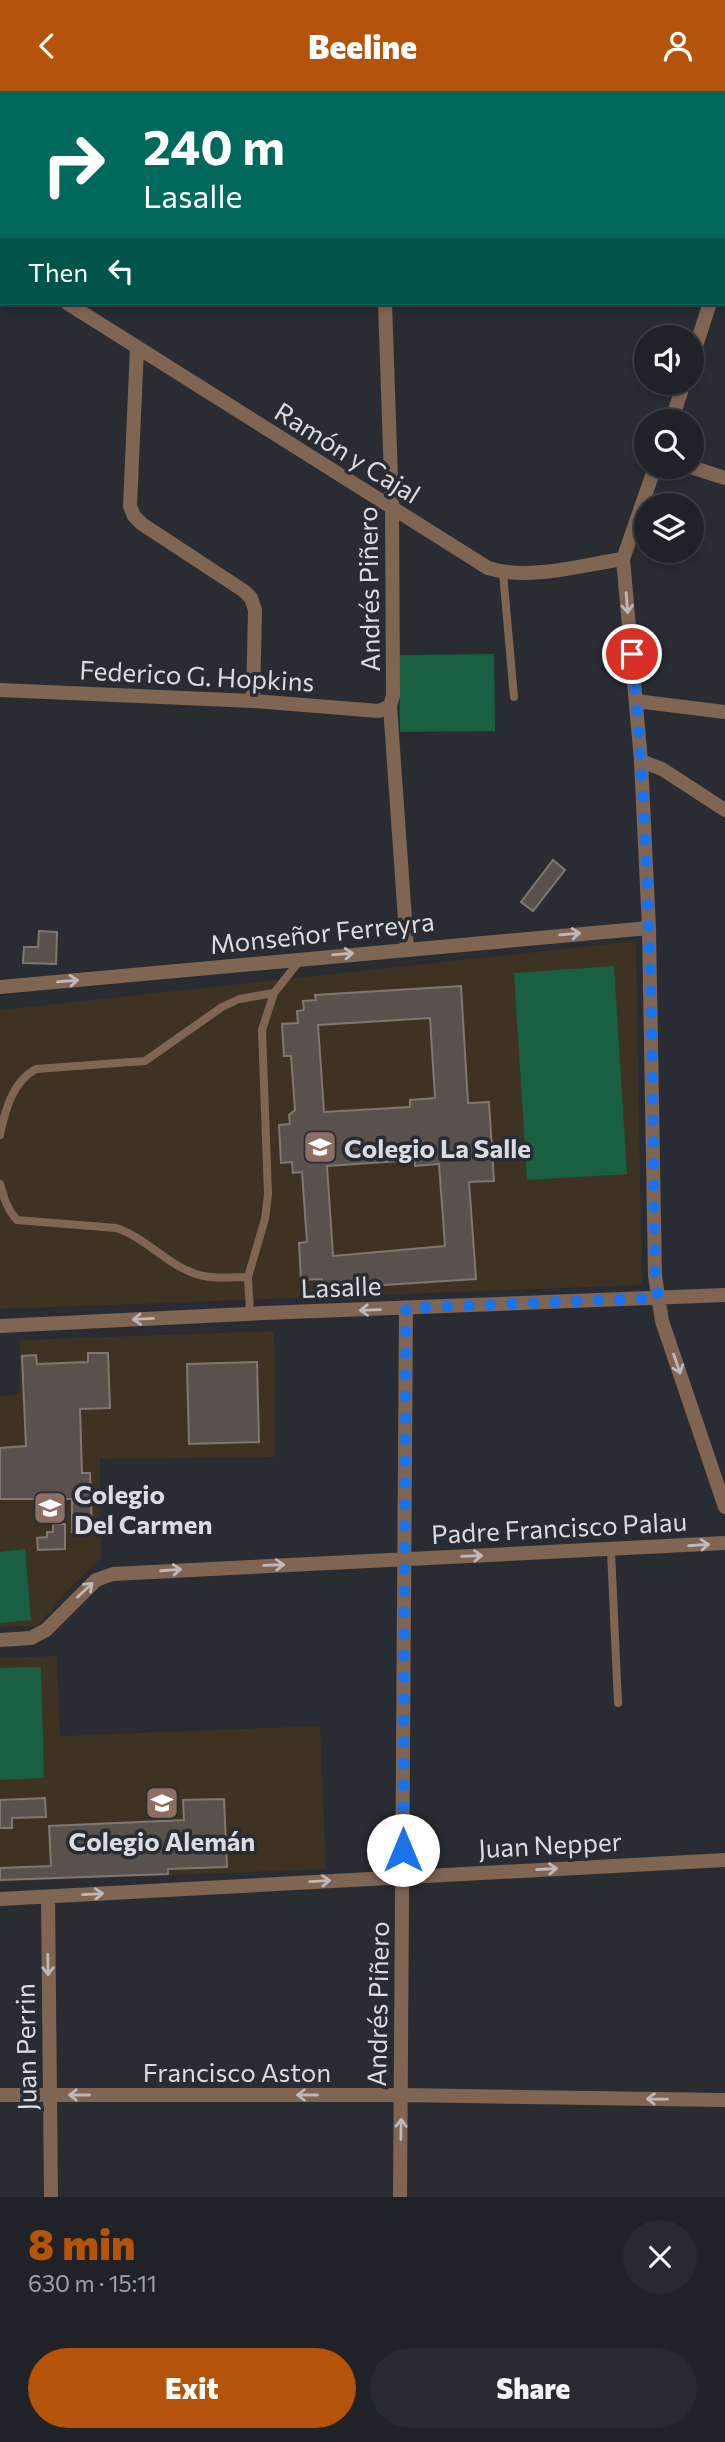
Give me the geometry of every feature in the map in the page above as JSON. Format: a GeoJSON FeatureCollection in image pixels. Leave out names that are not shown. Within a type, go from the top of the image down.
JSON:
{"type":"FeatureCollection","features":[{"type":"Feature","properties":{"kind":"street","name":"Ramón y Cajal"},"geometry":{"type":"LineString","coordinates":[[70,305],[488,568],[503,573],[521,574],[623,559]]}},
{"type":"Feature","properties":{"kind":"street","name":"Andrés Piñero"},"geometry":{"type":"LineString","coordinates":[[383,305],[392,508],[393,695],[390,706],[407,948]]}},
{"type":"Feature","properties":{"kind":"street"},"geometry":{"type":"LineString","coordinates":[[703,325],[709,305]]}},
{"type":"Feature","properties":{"kind":"street"},"geometry":{"type":"LineString","coordinates":[[136,348],[130,506],[134,516],[142,524],[251,598],[255,610],[253,701]]}},
{"type":"Feature","properties":{"kind":"street"},"geometry":{"type":"LineString","coordinates":[[704,471],[725,478]]}},
{"type":"Feature","properties":{"kind":"street"},"geometry":{"type":"LineString","coordinates":[[651,479],[623,559],[641,761],[649,927],[655,1276],[662,1321],[725,1507]]}},
{"type":"Feature","properties":{"kind":"street","name":"Federico G. Hopkins"},"geometry":{"type":"LineString","coordinates":[[0,690],[253,701],[379,711],[390,706]]}},
{"type":"Feature","properties":{"kind":"street"},"geometry":{"type":"LineString","coordinates":[[636,701],[725,712]]}},
{"type":"Feature","properties":{"kind":"street"},"geometry":{"type":"LineString","coordinates":[[641,761],[662,769],[725,810]]}},
{"type":"Feature","properties":{"kind":"street","name":"Monseñor Ferreyra"},"geometry":{"type":"LineString","coordinates":[[0,987],[649,927]]}},
{"type":"Feature","properties":{"kind":"street","name":"Lasalle"},"geometry":{"type":"LineString","coordinates":[[0,1327],[725,1295]]}},
{"type":"Feature","properties":{"kind":"street","name":"Andrés Piñero"},"geometry":{"type":"LineString","coordinates":[[400,2197],[406,1308]]}},
{"type":"Feature","properties":{"kind":"street","name":"Padre Francisco Palau"},"geometry":{"type":"LineString","coordinates":[[0,1640],[38,1635],[96,1580],[113,1574],[611,1551],[725,1543]]}},
{"type":"Feature","properties":{"kind":"street","name":"Juan Nepper"},"geometry":{"type":"LineString","coordinates":[[0,1899],[725,1860]]}},
{"type":"Feature","properties":{"kind":"street","name":"Juan Perrin"},"geometry":{"type":"LineString","coordinates":[[48,1897],[51,2197]]}},
{"type":"Feature","properties":{"kind":"street","name":"Francisco Aston"},"geometry":{"type":"LineString","coordinates":[[0,2095],[401,2095],[725,2101]]}},
{"type":"Feature","properties":{"kind":"lane"},"geometry":{"type":"LineString","coordinates":[[503,573],[514,697]]}},
{"type":"Feature","properties":{"kind":"lane"},"geometry":{"type":"LineString","coordinates":[[250,1314],[248,1277],[265,1219],[268,1193],[262,1030],[274,993],[302,958]]}},
{"type":"Feature","properties":{"kind":"lane"},"geometry":{"type":"LineString","coordinates":[[0,1135],[18,1083],[36,1069],[145,1061],[222,1007],[239,999],[274,993]]}},
{"type":"Feature","properties":{"kind":"lane"},"geometry":{"type":"LineString","coordinates":[[0,1184],[10,1213],[17,1220],[116,1229],[128,1232],[185,1270],[204,1277],[248,1277]]}},
{"type":"Feature","properties":{"kind":"lane"},"geometry":{"type":"LineString","coordinates":[[611,1551],[618,1703]]}},
{"type":"Feature","properties":{"kind":"shaded area","name":"Colegio La Salle"},"geometry":{"type":"Polygon","coordinates":[[[636,941],[642,1285],[0,1309],[0,1010],[636,941]]]}},
{"type":"Feature","properties":{"kind":"shaded area","name":"Colegio Del Carmen"},"geometry":{"type":"Polygon","coordinates":[[[274,1331],[275,1457],[100,1459],[101,1558],[37,1626],[0,1627],[0,1396],[20,1394],[20,1340],[274,1331]]]}},
{"type":"Feature","properties":{"kind":"shaded area","name":"Colegio Alemán"},"geometry":{"type":"Polygon","coordinates":[[[57,1656],[60,1736],[320,1726],[326,1869],[0,1882],[0,1658],[57,1656]]]}},
{"type":"Feature","properties":{"kind":"green space"},"geometry":{"type":"Polygon","coordinates":[[[494,654],[495,731],[400,732],[399,655],[494,654]]]}},
{"type":"Feature","properties":{"kind":"green space"},"geometry":{"type":"Polygon","coordinates":[[[614,966],[627,1174],[527,1180],[514,973],[614,966]]]}},
{"type":"Feature","properties":{"kind":"green space"},"geometry":{"type":"Polygon","coordinates":[[[25,1549],[31,1620],[0,1623],[0,1552],[25,1549]]]}},
{"type":"Feature","properties":{"kind":"green space"},"geometry":{"type":"Polygon","coordinates":[[[41,1667],[44,1778],[0,1780],[0,1668],[41,1667]]]}},
{"type":"Feature","properties":{"kind":"building"},"geometry":{"type":"Polygon","coordinates":[[[553,860],[565,870],[533,911],[521,902],[553,860]]]}},
{"type":"Feature","properties":{"kind":"building"},"geometry":{"type":"Polygon","coordinates":[[[39,931],[57,932],[56,964],[23,963],[24,947],[38,947],[39,931]]]}},
{"type":"Feature","properties":{"kind":"building","name":"Colegio La Salle"},"geometry":{"type":"Polygon","coordinates":[[[461,986],[468,1103],[489,1102],[494,1181],[469,1182],[476,1279],[323,1289],[322,1279],[301,1280],[299,1243],[307,1242],[302,1172],[293,1173],[292,1162],[281,1163],[279,1125],[290,1124],[289,1115],[295,1110],[291,1056],[284,1056],[282,1024],[298,1023],[297,1011],[304,1010],[303,1001],[316,1000],[315,995],[461,986]],[[430,1018],[318,1025],[324,1112],[410,1107],[410,1100],[435,1098],[430,1018]],[[415,1160],[327,1166],[333,1256],[445,1246],[439,1164],[415,1166],[415,1160]]]}},
{"type":"Feature","properties":{"kind":"building"},"geometry":{"type":"Polygon","coordinates":[[[88,1353],[108,1353],[110,1408],[80,1409],[82,1473],[90,1473],[92,1531],[72,1532],[72,1499],[0,1499],[0,1448],[26,1446],[22,1356],[36,1355],[37,1364],[88,1362],[88,1353]]]}},
{"type":"Feature","properties":{"kind":"building"},"geometry":{"type":"Polygon","coordinates":[[[257,1362],[259,1442],[189,1444],[187,1364],[257,1362]]]}},
{"type":"Feature","properties":{"kind":"building"},"geometry":{"type":"Polygon","coordinates":[[[53,1524],[65,1524],[65,1549],[38,1550],[37,1538],[47,1537],[47,1532],[53,1532],[53,1524]]]}},
{"type":"Feature","properties":{"kind":"building"},"geometry":{"type":"Polygon","coordinates":[[[45,1798],[46,1817],[12,1818],[12,1828],[0,1828],[0,1800],[45,1798]]]}},
{"type":"Feature","properties":{"kind":"building"},"geometry":{"type":"Polygon","coordinates":[[[224,1799],[227,1867],[168,1869],[168,1874],[0,1880],[0,1868],[51,1866],[49,1826],[184,1820],[183,1800],[224,1799]]]}},
{"type":"Feature","properties":{"kind":"place","name":"Colegio La Salle"},"geometry":{"type":"Point","coordinates":[320,1147]}},
{"type":"Feature","properties":{"kind":"place","name":"Colegio Del Carmen"},"geometry":{"type":"Point","coordinates":[50,1508]}},
{"type":"Feature","properties":{"kind":"place","name":"Colegio Alemán"},"geometry":{"type":"Point","coordinates":[162,1803]}},
{"type":"Feature","properties":{"kind":"route"},"geometry":{"type":"LineString","coordinates":[[403,1850],[406,1308],[658,1298],[655,1276],[649,927],[641,761],[632,654]]}}]}
